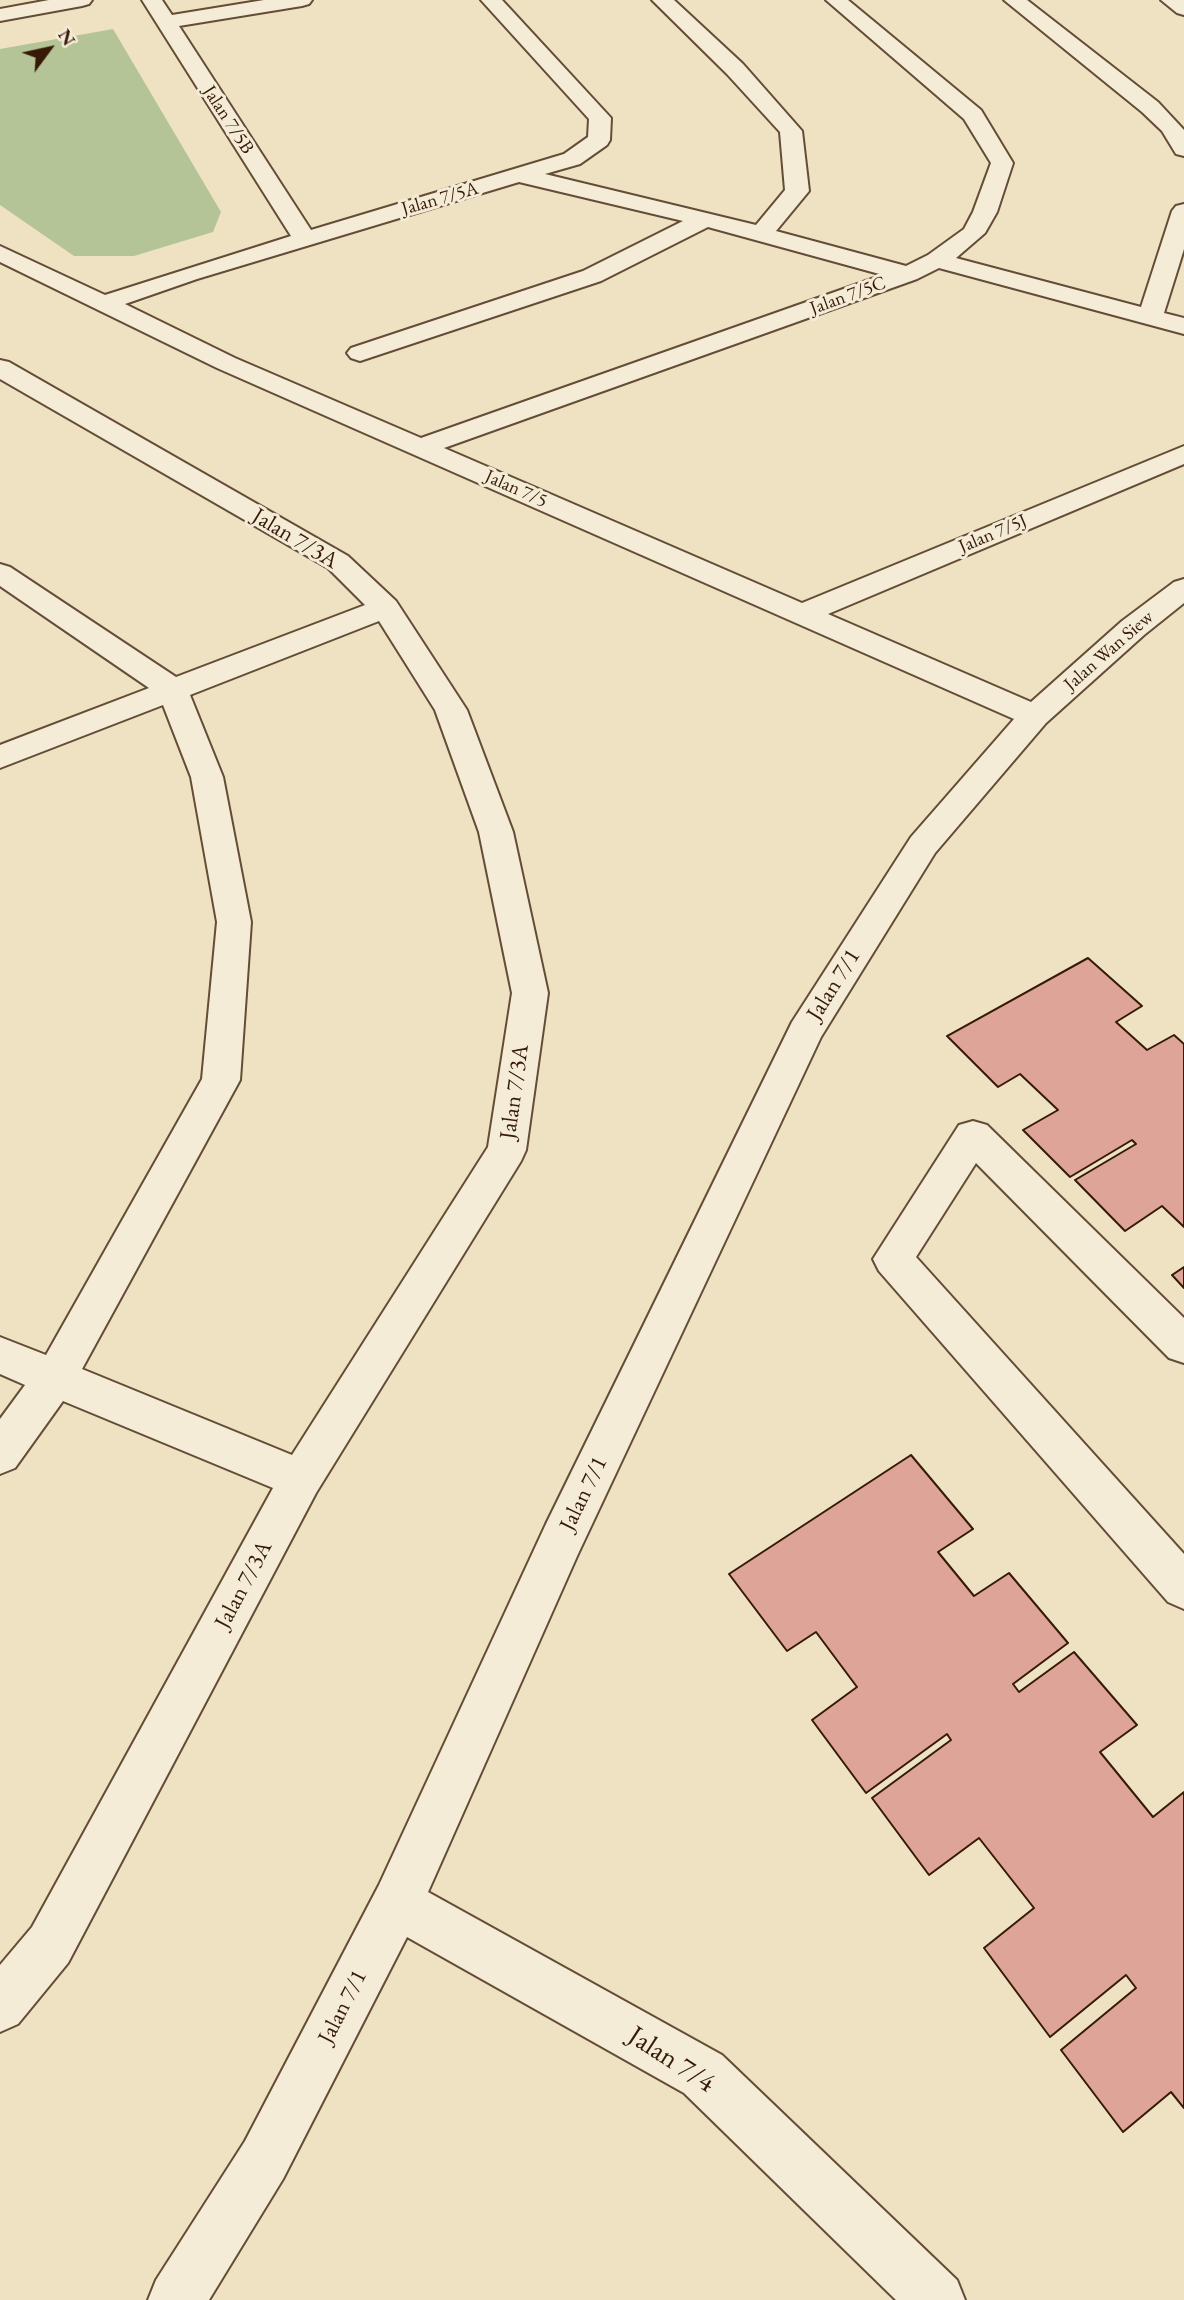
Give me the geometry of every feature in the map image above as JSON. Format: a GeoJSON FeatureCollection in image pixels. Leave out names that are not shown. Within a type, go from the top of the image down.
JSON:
{"type":"FeatureCollection","features":[{"type":"Feature","properties":{"kind":"street"},"geometry":{"type":"LineString","coordinates":[[0,15],[82,0]]}},
{"type":"Feature","properties":{"kind":"street","name":"Jalan 7/5B"},"geometry":{"type":"LineString","coordinates":[[152,0],[305,239]]}},
{"type":"Feature","properties":{"kind":"street"},"geometry":{"type":"LineString","coordinates":[[165,22],[302,0]]}},
{"type":"Feature","properties":{"kind":"street","name":"Jalan 7/5A"},"geometry":{"type":"LineString","coordinates":[[102,304],[188,274],[572,159],[599,140],[600,118],[491,0]]}},
{"type":"Feature","properties":{"kind":"street"},"geometry":{"type":"LineString","coordinates":[[662,0],[735,69],[791,131],[797,191],[761,234]]}},
{"type":"Feature","properties":{"kind":"street","name":"Jalan 7/5C"},"geometry":{"type":"LineString","coordinates":[[421,447],[908,274],[937,260],[973,233],[985,212],[1002,163],[973,115],[836,0]]}},
{"type":"Feature","properties":{"kind":"street"},"geometry":{"type":"LineString","coordinates":[[1014,0],[1150,107],[1171,127],[1184,149]]}},
{"type":"Feature","properties":{"kind":"street"},"geometry":{"type":"LineString","coordinates":[[1171,0],[1184,9]]}},
{"type":"Feature","properties":{"kind":"street"},"geometry":{"type":"LineString","coordinates":[[520,175],[705,219],[908,274]]}},
{"type":"Feature","properties":{"kind":"street"},"geometry":{"type":"LineString","coordinates":[[1150,317],[1184,211]]}},
{"type":"Feature","properties":{"kind":"street"},"geometry":{"type":"LineString","coordinates":[[360,353],[592,276],[705,219]]}},
{"type":"Feature","properties":{"kind":"street","name":"Jalan 7/5"},"geometry":{"type":"LineString","coordinates":[[0,253],[226,363],[1035,716]]}},
{"type":"Feature","properties":{"kind":"street"},"geometry":{"type":"LineString","coordinates":[[937,260],[1184,326]]}},
{"type":"Feature","properties":{"kind":"street","name":"Jalan 7/3A"},"geometry":{"type":"LineString","coordinates":[[0,369],[338,562],[385,608],[451,710],[496,832],[530,993],[507,1150],[300,1479],[50,1945],[0,2006]]}},
{"type":"Feature","properties":{"kind":"street","name":"Jalan 7/5J"},"geometry":{"type":"LineString","coordinates":[[802,614],[1184,454]]}},
{"type":"Feature","properties":{"kind":"street"},"geometry":{"type":"LineString","coordinates":[[0,573],[173,690],[207,777],[234,922],[220,1080],[55,1378],[0,1454]]}},
{"type":"Feature","properties":{"kind":"street","name":"Jalan Wan Siew"},"geometry":{"type":"LineString","coordinates":[[1035,716],[1133,628],[1184,588]]}},
{"type":"Feature","properties":{"kind":"street"},"geometry":{"type":"LineString","coordinates":[[0,757],[385,608]]}},
{"type":"Feature","properties":{"kind":"street","name":"Jalan 7/1"},"geometry":{"type":"LineString","coordinates":[[176,2300],[264,2160],[397,1903],[568,1527],[805,1032],[923,845],[1035,716]]}},
{"type":"Feature","properties":{"kind":"street"},"geometry":{"type":"LineString","coordinates":[[1184,1345],[973,1136],[893,1259],[1184,1587]]}},
{"type":"Feature","properties":{"kind":"street"},"geometry":{"type":"LineString","coordinates":[[0,1355],[300,1479]]}},
{"type":"Feature","properties":{"kind":"street","name":"Jalan 7/4"},"geometry":{"type":"LineString","coordinates":[[397,1903],[703,2074],[937,2300]]}},
{"type":"Feature","properties":{"kind":"green space"},"geometry":{"type":"Polygon","coordinates":[[[113,29],[221,212],[213,232],[134,256],[74,256],[0,205],[0,49],[113,29]]]}},
{"type":"Feature","properties":{"kind":"building"},"geometry":{"type":"Polygon","coordinates":[[[1088,958],[1142,1006],[1116,1022],[1147,1050],[1174,1035],[1184,1044],[1184,1227],[1162,1206],[1125,1231],[1075,1180],[1136,1144],[1132,1140],[1070,1177],[1023,1130],[1058,1110],[1020,1074],[998,1087],[947,1036],[1088,958]]]}},
{"type":"Feature","properties":{"kind":"building"},"geometry":{"type":"Polygon","coordinates":[[[1184,1267],[1184,1288],[1172,1275],[1184,1267]]]}},
{"type":"Feature","properties":{"kind":"building"},"geometry":{"type":"Polygon","coordinates":[[[911,1455],[973,1529],[938,1552],[974,1596],[1009,1573],[1068,1643],[1013,1684],[1019,1692],[1074,1652],[1137,1725],[1100,1752],[1153,1817],[1184,1792],[1184,2108],[1171,2092],[1123,2132],[1061,2050],[1136,1988],[1126,1975],[1050,2037],[984,1948],[1034,1908],[979,1838],[929,1875],[872,1798],[951,1740],[947,1734],[866,1793],[812,1720],[857,1687],[816,1632],[787,1651],[729,1574],[911,1455]]]}}]}
